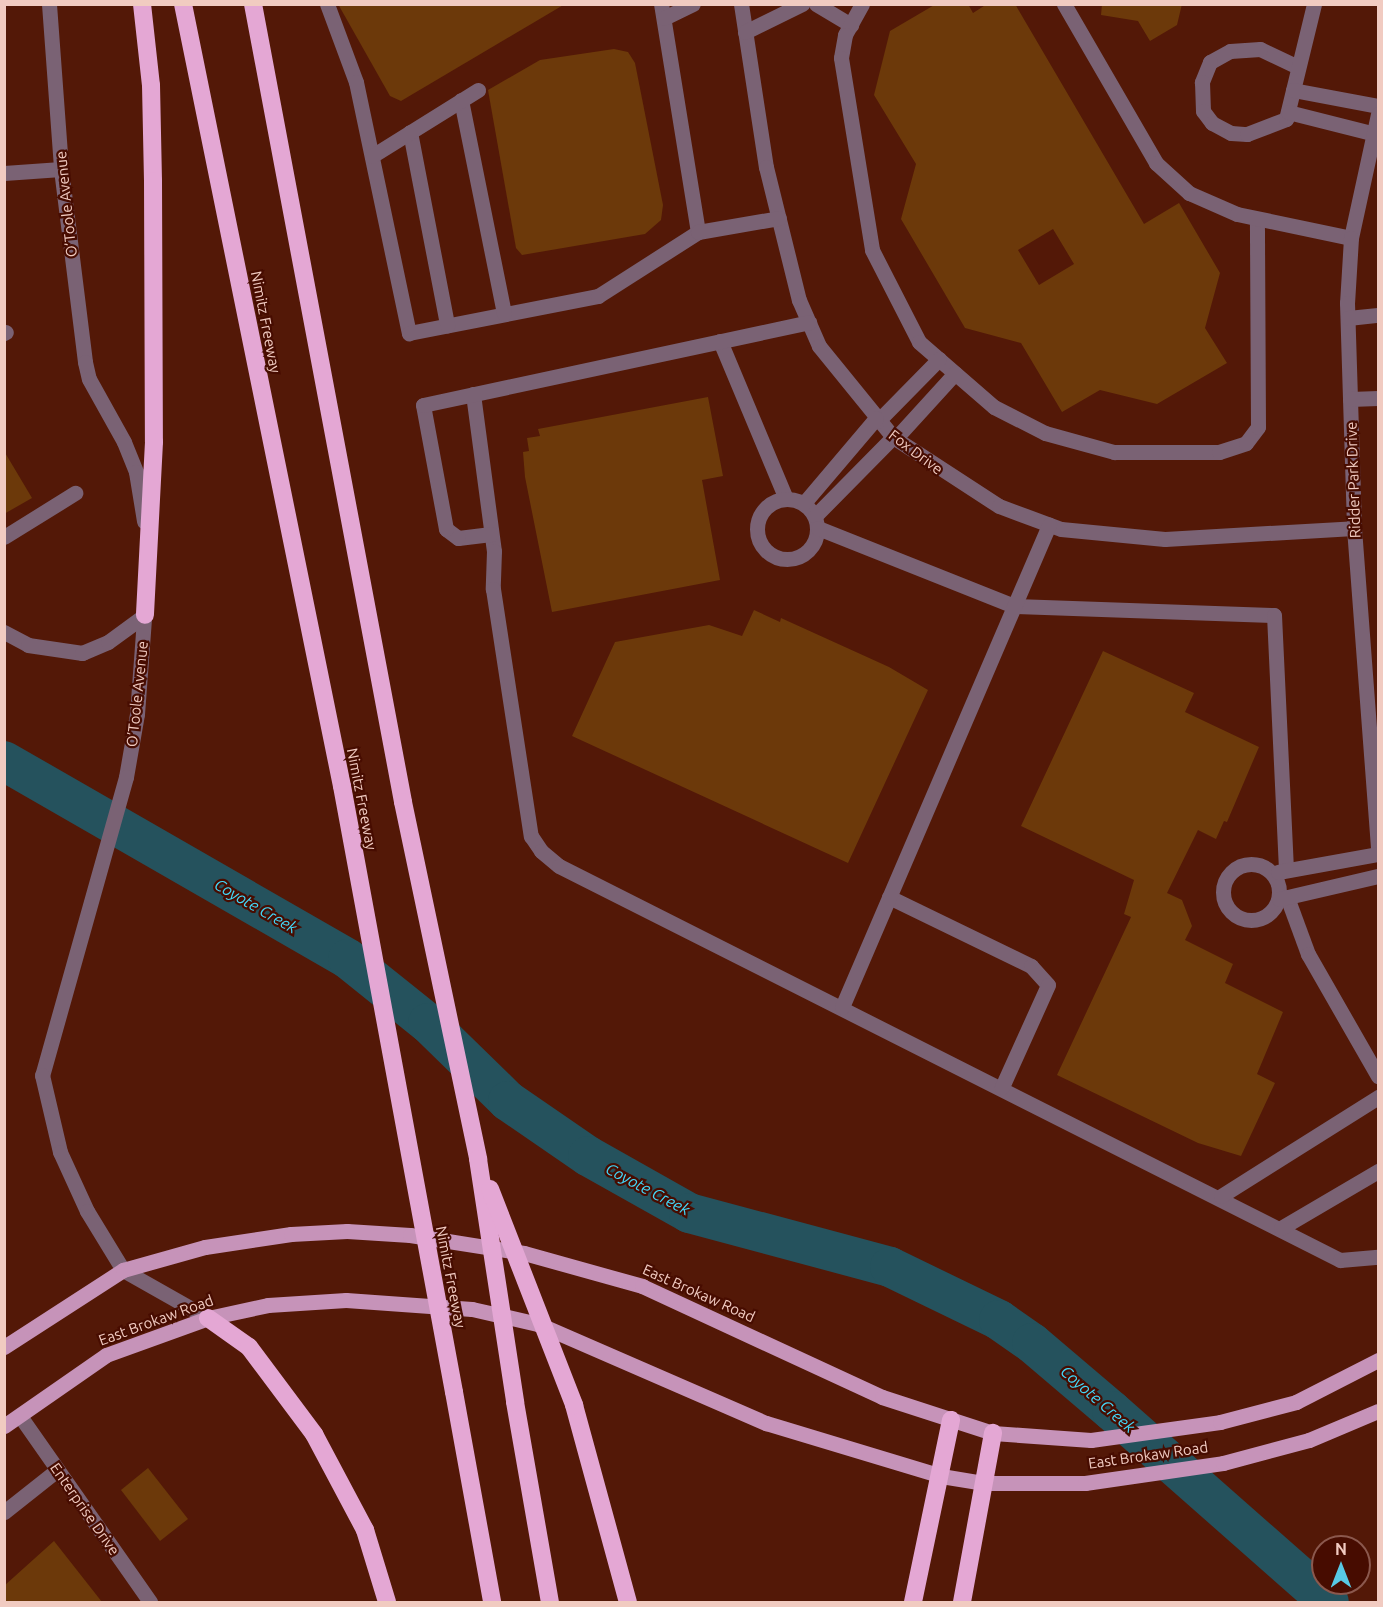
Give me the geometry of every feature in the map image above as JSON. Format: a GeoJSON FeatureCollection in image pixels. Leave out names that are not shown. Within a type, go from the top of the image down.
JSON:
{"type":"FeatureCollection","features":[{"type":"Feature","properties":{"kind":"highway"},"geometry":{"type":"LineString","coordinates":[[142,4],[151,85],[153,181],[154,442],[145,615]]}},
{"type":"Feature","properties":{"kind":"highway","name":"Nimitz Freeway"},"geometry":{"type":"LineString","coordinates":[[183,4],[342,786],[492,1602]]}},
{"type":"Feature","properties":{"kind":"highway"},"geometry":{"type":"LineString","coordinates":[[253,4],[403,802],[478,1159],[514,1402],[550,1602]]}},
{"type":"Feature","properties":{"kind":"highway"},"geometry":{"type":"LineString","coordinates":[[478,1159],[574,1405],[628,1602]]}},
{"type":"Feature","properties":{"kind":"highway"},"geometry":{"type":"LineString","coordinates":[[208,1318],[249,1347],[315,1434],[365,1530],[387,1602]]}},
{"type":"Feature","properties":{"kind":"highway"},"geometry":{"type":"LineString","coordinates":[[913,1602],[951,1420]]}},
{"type":"Feature","properties":{"kind":"highway"},"geometry":{"type":"LineString","coordinates":[[962,1602],[993,1433]]}},
{"type":"Feature","properties":{"kind":"main road","name":"East Brokaw Road"},"geometry":{"type":"LineString","coordinates":[[4,1347],[123,1270],[205,1247],[291,1234],[410,1235],[503,1249],[642,1286],[882,1397],[993,1433],[1091,1440],[1221,1422],[1296,1402],[1346,1380],[1378,1360]]}},
{"type":"Feature","properties":{"kind":"main road","name":"East Brokaw Road"},"geometry":{"type":"LineString","coordinates":[[4,1426],[106,1355],[208,1318],[268,1305],[346,1300],[472,1309],[538,1324],[766,1423],[941,1476],[984,1483],[1085,1483],[1223,1462],[1309,1440],[1378,1412]]}},
{"type":"Feature","properties":{"kind":"street","name":"O’Toole Avenue"},"geometry":{"type":"LineString","coordinates":[[49,4],[61,170],[73,274],[89,379],[124,442],[136,472],[144,510],[145,615],[138,714],[126,777],[48,1044],[42,1075],[60,1152],[87,1212],[123,1270],[208,1318]]}},
{"type":"Feature","properties":{"kind":"street"},"geometry":{"type":"LineString","coordinates":[[327,4],[356,82],[409,333],[598,296],[698,232],[779,218]]}},
{"type":"Feature","properties":{"kind":"street"},"geometry":{"type":"LineString","coordinates":[[693,4],[662,11],[698,232]]}},
{"type":"Feature","properties":{"kind":"street","name":"Fox Drive"},"geometry":{"type":"LineString","coordinates":[[741,4],[766,167],[799,300],[819,346],[894,438],[999,506],[1049,525],[1106,535],[1165,539],[1354,528]]}},
{"type":"Feature","properties":{"kind":"street"},"geometry":{"type":"LineString","coordinates":[[745,32],[802,4]]}},
{"type":"Feature","properties":{"kind":"street"},"geometry":{"type":"LineString","coordinates":[[816,4],[851,25]]}},
{"type":"Feature","properties":{"kind":"street"},"geometry":{"type":"LineString","coordinates":[[862,4],[851,25],[841,58],[872,250],[919,342],[994,407],[1045,433],[1114,452],[1219,452],[1246,443],[1258,427],[1257,219]]}},
{"type":"Feature","properties":{"kind":"street"},"geometry":{"type":"LineString","coordinates":[[1064,4],[1156,163],[1189,193],[1257,219],[1351,238]]}},
{"type":"Feature","properties":{"kind":"street"},"geometry":{"type":"LineString","coordinates":[[1299,67],[1260,50],[1230,51],[1210,62],[1202,82],[1203,111],[1212,123],[1231,133],[1265,129],[1286,119],[1299,67],[1314,4]]}},
{"type":"Feature","properties":{"kind":"street"},"geometry":{"type":"LineString","coordinates":[[372,156],[478,90]]}},
{"type":"Feature","properties":{"kind":"street"},"geometry":{"type":"LineString","coordinates":[[1293,90],[1378,106]]}},
{"type":"Feature","properties":{"kind":"street"},"geometry":{"type":"LineString","coordinates":[[461,100],[504,314]]}},
{"type":"Feature","properties":{"kind":"street"},"geometry":{"type":"LineString","coordinates":[[1288,112],[1375,134]]}},
{"type":"Feature","properties":{"kind":"street","name":"Ridder Park Drive"},"geometry":{"type":"LineString","coordinates":[[1378,114],[1351,238],[1348,318],[1354,528],[1375,767],[1378,848]]}},
{"type":"Feature","properties":{"kind":"street"},"geometry":{"type":"LineString","coordinates":[[410,132],[447,325]]}},
{"type":"Feature","properties":{"kind":"street"},"geometry":{"type":"LineString","coordinates":[[4,173],[61,170]]}},
{"type":"Feature","properties":{"kind":"street"},"geometry":{"type":"LineString","coordinates":[[1348,318],[1378,315]]}},
{"type":"Feature","properties":{"kind":"street"},"geometry":{"type":"LineString","coordinates":[[492,534],[458,538],[446,529],[423,405],[809,322]]}},
{"type":"Feature","properties":{"kind":"street"},"geometry":{"type":"LineString","coordinates":[[720,341],[786,499]]}},
{"type":"Feature","properties":{"kind":"street"},"geometry":{"type":"LineString","coordinates":[[804,503],[877,419],[939,359]]}},
{"type":"Feature","properties":{"kind":"street"},"geometry":{"type":"LineString","coordinates":[[955,373],[816,522],[814,544],[802,556],[783,559],[766,550],[757,533],[761,513],[768,506],[786,499],[804,503],[816,522],[1014,606],[1274,615],[1280,889],[1308,954],[1378,1076]]}},
{"type":"Feature","properties":{"kind":"street"},"geometry":{"type":"LineString","coordinates":[[473,394],[492,534],[493,589],[530,825],[541,851],[559,866],[1221,1196],[1340,1260],[1378,1257]]}},
{"type":"Feature","properties":{"kind":"street"},"geometry":{"type":"LineString","coordinates":[[1350,399],[1378,398]]}},
{"type":"Feature","properties":{"kind":"street"},"geometry":{"type":"LineString","coordinates":[[4,537],[75,493]]}},
{"type":"Feature","properties":{"kind":"street"},"geometry":{"type":"LineString","coordinates":[[842,1007],[1049,525]]}},
{"type":"Feature","properties":{"kind":"street"},"geometry":{"type":"LineString","coordinates":[[4,632],[28,645],[82,653],[108,642],[145,615]]}},
{"type":"Feature","properties":{"kind":"street"},"geometry":{"type":"LineString","coordinates":[[1378,854],[1279,872],[1258,864],[1240,866],[1226,880],[1224,899],[1236,916],[1246,920],[1267,916],[1283,898],[1378,876]]}},
{"type":"Feature","properties":{"kind":"street"},"geometry":{"type":"LineString","coordinates":[[889,897],[1031,966],[1048,985],[1002,1087]]}},
{"type":"Feature","properties":{"kind":"street"},"geometry":{"type":"LineString","coordinates":[[1221,1196],[1378,1097]]}},
{"type":"Feature","properties":{"kind":"street"},"geometry":{"type":"LineString","coordinates":[[1281,1228],[1378,1171]]}},
{"type":"Feature","properties":{"kind":"street","name":"Enterprise Drive"},"geometry":{"type":"LineString","coordinates":[[20,1416],[150,1602]]}},
{"type":"Feature","properties":{"kind":"street"},"geometry":{"type":"LineString","coordinates":[[4,1512],[57,1470]]}},
{"type":"Feature","properties":{"kind":"building"},"geometry":{"type":"Polygon","coordinates":[[[338,4],[565,4],[401,101],[390,96],[338,4]]]}},
{"type":"Feature","properties":{"kind":"building"},"geometry":{"type":"Polygon","coordinates":[[[936,4],[968,4],[973,13],[987,4],[1015,4],[1144,224],[1179,203],[1220,273],[1205,328],[1227,363],[1157,404],[1100,390],[1062,412],[1021,343],[965,328],[901,219],[916,164],[874,95],[890,31],[936,4]],[[1053,229],[1018,250],[1039,285],[1074,264],[1053,229]]]}},
{"type":"Feature","properties":{"kind":"building"},"geometry":{"type":"Polygon","coordinates":[[[1102,4],[1182,4],[1177,25],[1150,41],[1138,21],[1101,15],[1102,4]]]}},
{"type":"Feature","properties":{"kind":"building"},"geometry":{"type":"Polygon","coordinates":[[[614,49],[628,52],[635,63],[663,205],[661,220],[645,234],[522,255],[516,248],[488,90],[540,60],[614,49]]]}},
{"type":"Feature","properties":{"kind":"building"},"geometry":{"type":"Polygon","coordinates":[[[708,397],[723,476],[702,480],[720,580],[552,612],[525,477],[523,452],[529,451],[527,438],[540,436],[538,429],[708,397]]]}},
{"type":"Feature","properties":{"kind":"building"},"geometry":{"type":"Polygon","coordinates":[[[4,451],[32,498],[4,514],[4,451]]]}},
{"type":"Feature","properties":{"kind":"building"},"geometry":{"type":"Polygon","coordinates":[[[754,610],[780,622],[781,618],[889,667],[928,690],[848,863],[572,736],[615,642],[709,625],[742,636],[754,610]]]}},
{"type":"Feature","properties":{"kind":"building"},"geometry":{"type":"Polygon","coordinates":[[[1103,651],[1194,693],[1185,712],[1259,747],[1227,822],[1224,821],[1216,839],[1198,830],[1167,893],[1182,900],[1192,926],[1185,940],[1233,964],[1225,983],[1283,1012],[1257,1074],[1275,1083],[1241,1156],[1198,1143],[1057,1075],[1131,917],[1124,914],[1134,880],[1021,826],[1103,651]]]}},
{"type":"Feature","properties":{"kind":"building"},"geometry":{"type":"Polygon","coordinates":[[[148,1468],[188,1519],[160,1541],[121,1490],[148,1468]]]}},
{"type":"Feature","properties":{"kind":"building"},"geometry":{"type":"Polygon","coordinates":[[[54,1541],[102,1602],[4,1602],[4,1586],[54,1541]]]}},
{"type":"Feature","properties":{"kind":"waterway","name":"Coyote Creek"},"geometry":{"type":"LineString","coordinates":[[4,761],[348,959],[428,1023],[508,1101],[588,1156],[689,1213],[890,1267],[999,1320],[1032,1343],[1112,1411],[1329,1602]]}}]}
